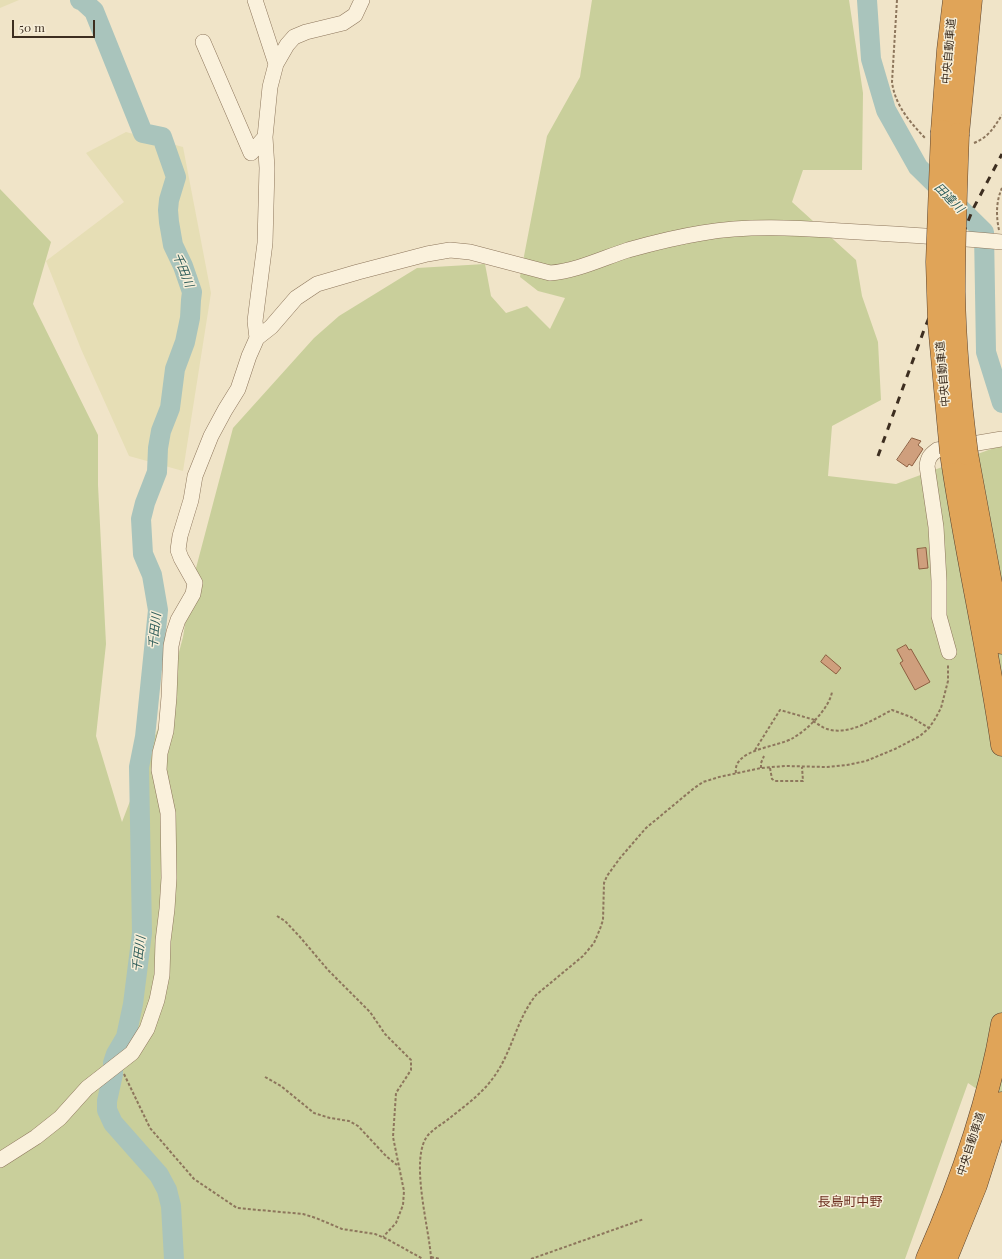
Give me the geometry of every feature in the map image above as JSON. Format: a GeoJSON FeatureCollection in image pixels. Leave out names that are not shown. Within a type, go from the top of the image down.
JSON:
{"type":"FeatureCollection","features":[{"type":"Feature","properties":{"kind":"highway"},"geometry":{"type":"LineString","coordinates":[[941,0],[938,76],[954,136]]}},
{"type":"Feature","properties":{"kind":"highway","name":"中央自動車道"},"geometry":{"type":"LineString","coordinates":[[954,0],[948,50],[956,191],[954,293],[961,402],[956,488],[1002,745]]}},
{"type":"Feature","properties":{"kind":"highway","name":"中央自動車道"},"geometry":{"type":"LineString","coordinates":[[971,0],[937,262],[940,331],[959,453],[1002,643]]}},
{"type":"Feature","properties":{"kind":"highway"},"geometry":{"type":"LineString","coordinates":[[954,136],[983,0]]}},
{"type":"Feature","properties":{"kind":"highway","name":"中央自動車道"},"geometry":{"type":"LineString","coordinates":[[927,1259],[960,1180],[976,1133],[989,1087],[1002,1024]]}},
{"type":"Feature","properties":{"kind":"highway","name":"中央自動車道"},"geometry":{"type":"LineString","coordinates":[[946,1259],[976,1185],[1002,1103]]}},
{"type":"Feature","properties":{"kind":"street"},"geometry":{"type":"LineString","coordinates":[[255,0],[276,64]]}},
{"type":"Feature","properties":{"kind":"street"},"geometry":{"type":"LineString","coordinates":[[257,338],[255,321],[265,243],[267,168],[265,137],[270,87],[276,64],[287,45],[294,37],[306,32],[343,23],[355,15],[362,0]]}},
{"type":"Feature","properties":{"kind":"street"},"geometry":{"type":"LineString","coordinates":[[203,42],[251,153],[265,137]]}},
{"type":"Feature","properties":{"kind":"street"},"geometry":{"type":"LineString","coordinates":[[0,1160],[36,1137],[60,1118],[87,1088],[102,1075],[120,1064],[132,1054],[147,1030],[157,1000],[162,975],[163,941],[169,878],[168,813],[159,770],[160,753],[166,731],[171,646],[178,620],[194,594],[195,583],[178,550],[180,536],[191,500],[195,476],[211,436],[238,389],[249,356],[257,338],[271,327],[296,298],[318,284],[358,272],[450,250],[470,252],[550,273],[569,270],[628,250],[680,237],[703,232],[746,228],[781,227],[999,241]]}},
{"type":"Feature","properties":{"kind":"street"},"geometry":{"type":"LineString","coordinates":[[949,652],[939,616],[937,550],[928,459],[931,454],[937,450],[1002,440]]}},
{"type":"Feature","properties":{"kind":"path"},"geometry":{"type":"LineString","coordinates":[[897,0],[892,82],[893,93],[905,116],[954,136],[983,139],[1002,115]]}},
{"type":"Feature","properties":{"kind":"path"},"geometry":{"type":"LineString","coordinates":[[999,241],[996,216],[999,195],[1002,188]]}},
{"type":"Feature","properties":{"kind":"path"},"geometry":{"type":"LineString","coordinates":[[440,1259],[431,1258],[423,1208],[420,1179],[423,1143],[428,1134],[462,1108],[493,1079],[500,1068],[523,1014],[530,1002],[546,986],[583,956],[594,943],[603,920],[604,883],[606,876],[628,848],[646,828],[703,782],[761,768],[840,766],[882,755],[920,736],[929,728],[941,708],[948,681],[949,652]]}},
{"type":"Feature","properties":{"kind":"path"},"geometry":{"type":"LineString","coordinates":[[736,773],[735,770],[737,764],[744,756],[755,750],[792,739],[814,721],[831,700],[832,692]]}},
{"type":"Feature","properties":{"kind":"path"},"geometry":{"type":"LineString","coordinates":[[755,750],[780,710],[814,721],[828,729],[844,730],[857,728],[892,710],[911,717],[929,728]]}},
{"type":"Feature","properties":{"kind":"path"},"geometry":{"type":"LineString","coordinates":[[761,768],[761,763],[764,756]]}},
{"type":"Feature","properties":{"kind":"path"},"geometry":{"type":"LineString","coordinates":[[770,767],[772,779],[775,781],[802,781],[802,767]]}},
{"type":"Feature","properties":{"kind":"path"},"geometry":{"type":"LineString","coordinates":[[277,916],[285,921],[328,970],[370,1012],[386,1034],[411,1060],[410,1070],[396,1093],[393,1137],[404,1191],[403,1205],[396,1223],[383,1237]]}},
{"type":"Feature","properties":{"kind":"path"},"geometry":{"type":"LineString","coordinates":[[120,1064],[150,1128],[194,1180],[237,1208],[303,1214],[342,1229],[375,1234],[423,1259]]}},
{"type":"Feature","properties":{"kind":"path"},"geometry":{"type":"LineString","coordinates":[[265,1077],[281,1086],[314,1112],[330,1118],[349,1121],[358,1126],[370,1137],[386,1156],[398,1165]]}},
{"type":"Feature","properties":{"kind":"path"},"geometry":{"type":"LineString","coordinates":[[531,1259],[644,1219]]}},
{"type":"Feature","properties":{"kind":"shaded area"},"geometry":{"type":"Polygon","coordinates":[[[0,0],[19,0],[0,8],[0,0]]]}},
{"type":"Feature","properties":{"kind":"shaded area"},"geometry":{"type":"Polygon","coordinates":[[[126,132],[183,147],[211,293],[183,471],[129,456],[81,349],[46,261],[124,202],[86,153],[126,132]]]}},
{"type":"Feature","properties":{"kind":"green space"},"geometry":{"type":"Polygon","coordinates":[[[592,0],[849,0],[863,93],[862,170],[803,170],[792,202],[856,260],[862,296],[878,342],[881,400],[832,426],[828,476],[896,484],[1002,445],[1002,1106],[968,1083],[905,1259],[0,1259],[0,189],[51,242],[33,304],[98,435],[98,485],[106,644],[96,736],[122,822],[160,723],[183,637],[191,587],[233,428],[314,338],[339,316],[417,268],[485,264],[491,296],[506,313],[527,306],[550,329],[565,298],[538,291],[520,277],[547,136],[580,77],[592,0]]]}},
{"type":"Feature","properties":{"kind":"building"},"geometry":{"type":"Polygon","coordinates":[[[912,438],[921,441],[918,445],[923,449],[912,466],[909,464],[907,467],[897,460],[912,438]]]}},
{"type":"Feature","properties":{"kind":"building"},"geometry":{"type":"Polygon","coordinates":[[[926,548],[928,568],[919,569],[917,549],[926,548]]]}},
{"type":"Feature","properties":{"kind":"building"},"geometry":{"type":"Polygon","coordinates":[[[906,645],[909,650],[911,649],[930,682],[915,690],[900,663],[903,661],[897,650],[906,645]]]}},
{"type":"Feature","properties":{"kind":"building"},"geometry":{"type":"Polygon","coordinates":[[[826,655],[841,668],[836,674],[821,662],[826,655]]]}},
{"type":"Feature","properties":{"kind":"waterway","name":"千田川"},"geometry":{"type":"LineString","coordinates":[[80,0],[94,11],[143,133],[162,137],[176,177],[169,200],[168,210],[173,245],[183,266],[192,292],[190,318],[185,342],[175,369],[170,408],[161,431],[158,448],[157,472],[145,503],[141,519],[143,554],[152,575],[158,610],[145,737],[139,767],[142,933],[133,1004],[126,1037],[116,1054],[113,1063],[113,1074],[107,1101],[107,1110],[113,1123],[159,1175],[167,1190],[171,1206],[174,1259]]}},
{"type":"Feature","properties":{"kind":"waterway","name":"田違川"},"geometry":{"type":"LineString","coordinates":[[867,0],[871,59],[886,110],[918,167],[984,232],[986,352],[1002,403]]}},
{"type":"Feature","properties":{"kind":"railway"},"geometry":{"type":"LineString","coordinates":[[878,456],[924,330],[973,209],[1002,154]]}},
{"type":"Feature","properties":{"kind":"district","name":"長島町中野"},"geometry":{"type":"Point","coordinates":[850,1202]}}]}
